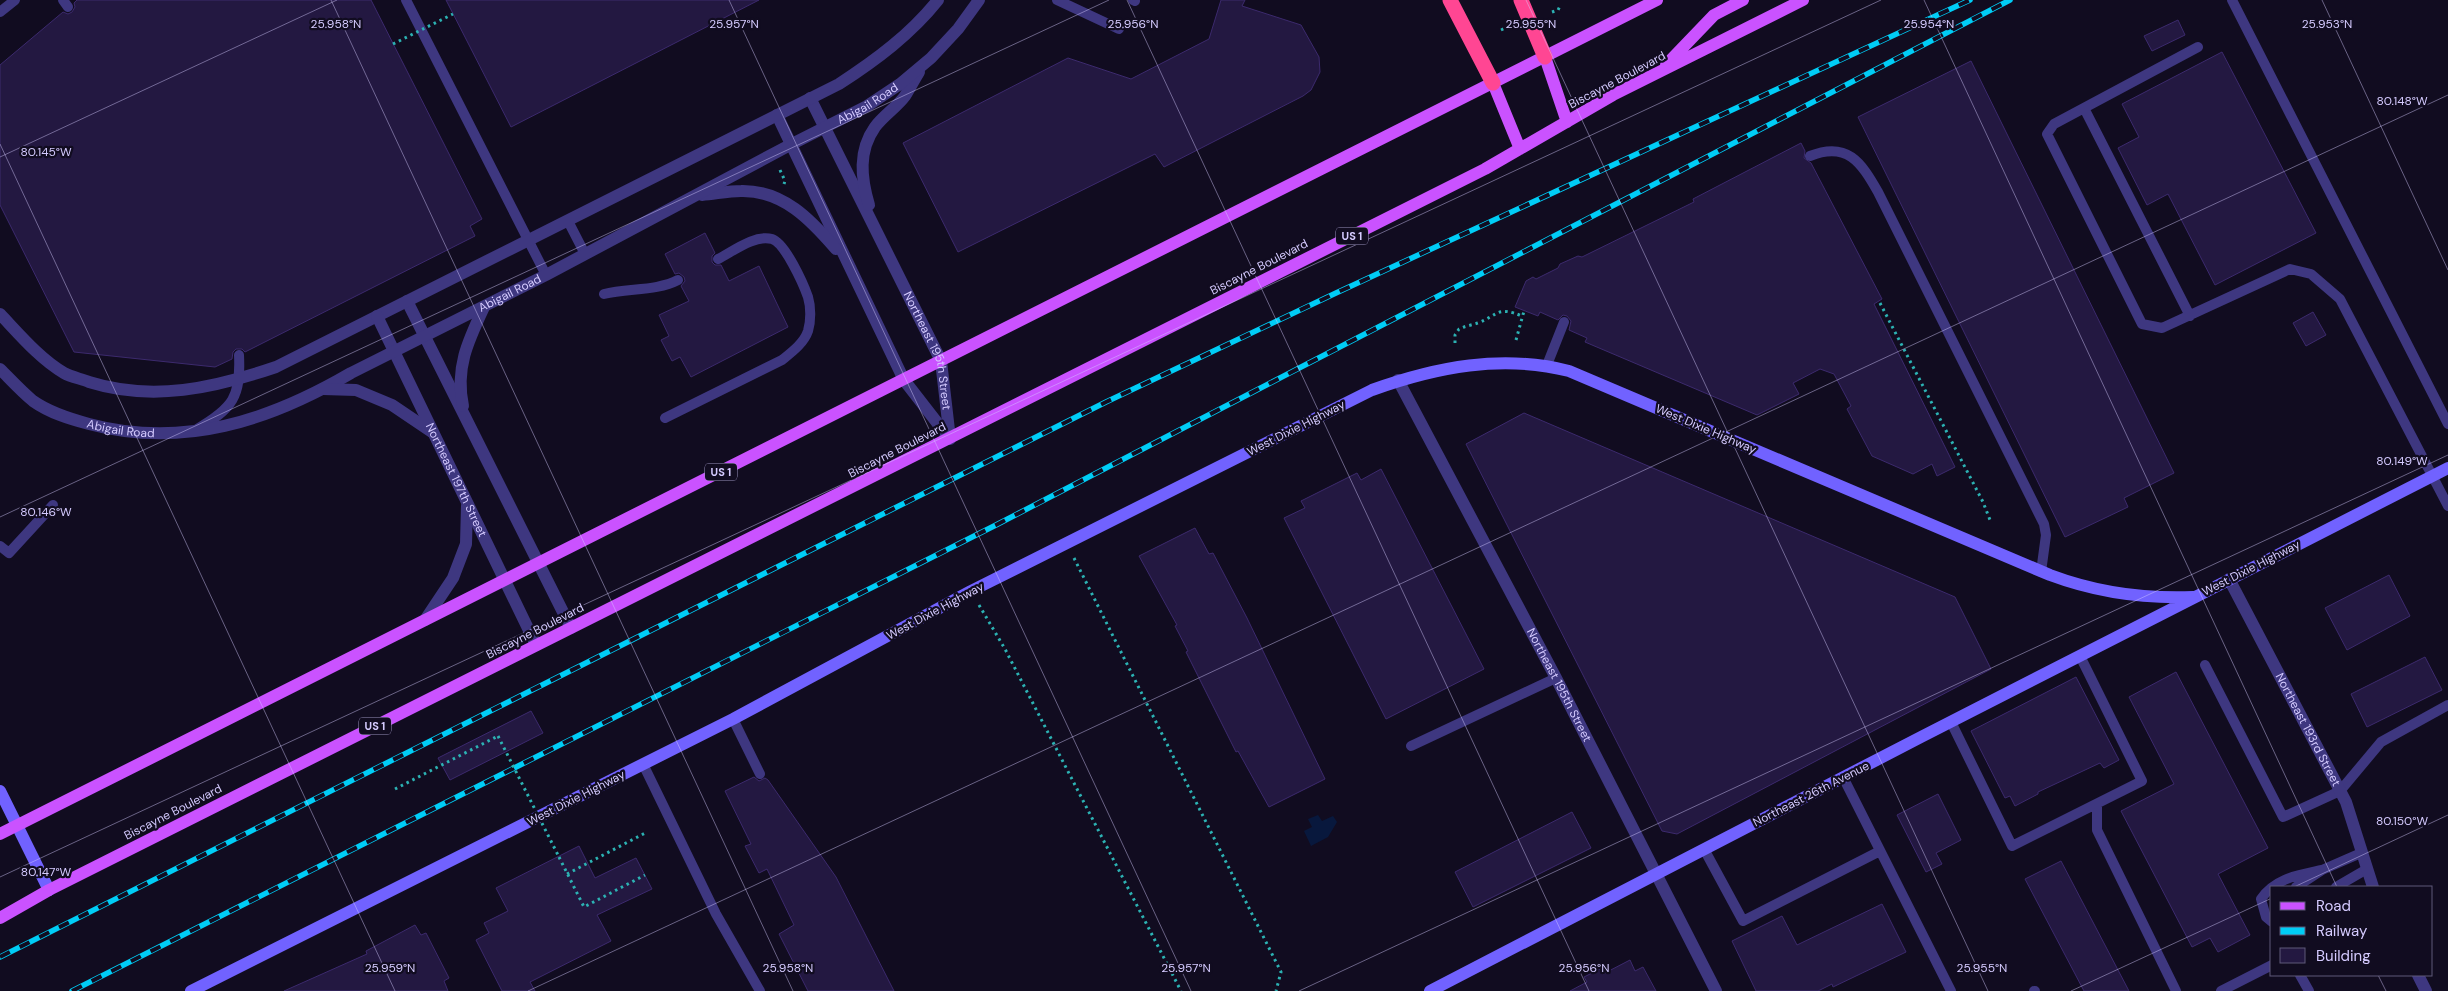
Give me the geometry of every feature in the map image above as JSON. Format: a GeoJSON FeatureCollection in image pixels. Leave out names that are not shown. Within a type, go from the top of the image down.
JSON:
{"type":"FeatureCollection","features":[{"type":"Feature","properties":{"kind":"highway"},"geometry":{"type":"LineString","coordinates":[[1450,0],[1493,83]]}},
{"type":"Feature","properties":{"kind":"highway"},"geometry":{"type":"LineString","coordinates":[[1521,0],[1545,57]]}},
{"type":"Feature","properties":{"kind":"main road","name":"US 1"},"geometry":{"type":"LineString","coordinates":[[0,834],[1657,0]]}},
{"type":"Feature","properties":{"kind":"main road"},"geometry":{"type":"LineString","coordinates":[[1659,72],[1714,15],[1743,0]]}},
{"type":"Feature","properties":{"kind":"main road","name":"Biscayne Boulevard"},"geometry":{"type":"LineString","coordinates":[[1,913],[950,439],[1485,169],[1612,95],[1803,0]]}},
{"type":"Feature","properties":{"kind":"main road"},"geometry":{"type":"LineString","coordinates":[[1545,57],[1567,122]]}},
{"type":"Feature","properties":{"kind":"main road"},"geometry":{"type":"LineString","coordinates":[[1493,83],[1520,149]]}},
{"type":"Feature","properties":{"kind":"street"},"geometry":{"type":"LineString","coordinates":[[0,314],[31,346],[65,374],[108,388],[149,393],[190,391],[240,379],[276,367],[839,84],[872,63],[893,46],[938,0]]}},
{"type":"Feature","properties":{"kind":"street","name":"Abigail Road"},"geometry":{"type":"LineString","coordinates":[[0,369],[34,401],[52,412],[77,421],[127,431],[192,432],[242,423],[273,412],[323,389],[546,276],[790,145],[867,106],[900,84],[923,65],[958,29],[979,0]]}},
{"type":"Feature","properties":{"kind":"street"},"geometry":{"type":"LineString","coordinates":[[881,241],[864,186],[862,167],[865,147],[875,127],[905,96],[923,65]]}},
{"type":"Feature","properties":{"kind":"street","name":"Northeast 195th Street"},"geometry":{"type":"LineString","coordinates":[[810,98],[941,361],[950,439]]}},
{"type":"Feature","properties":{"kind":"street","name":"Northeast 195th Street"},"geometry":{"type":"LineString","coordinates":[[777,115],[904,380],[950,439]]}},
{"type":"Feature","properties":{"kind":"street"},"geometry":{"type":"LineString","coordinates":[[695,196],[741,191],[777,198],[797,209],[817,228],[847,262]]}},
{"type":"Feature","properties":{"kind":"street"},"geometry":{"type":"LineString","coordinates":[[407,302],[571,628]]}},
{"type":"Feature","properties":{"kind":"street"},"geometry":{"type":"LineString","coordinates":[[466,419],[460,375],[464,353],[484,307]]}},
{"type":"Feature","properties":{"kind":"street","name":"Northeast 197th Street"},"geometry":{"type":"LineString","coordinates":[[376,316],[536,645]]}},
{"type":"Feature","properties":{"kind":"street","name":"West Dixie Highway"},"geometry":{"type":"LineString","coordinates":[[191,991],[733,719],[971,591],[1372,390],[1398,380],[1472,364],[1510,363],[1547,366],[1585,376],[2041,572],[2075,584],[2124,595],[2159,598],[2194,597],[2448,468]]}},
{"type":"Feature","properties":{"kind":"street","name":"Northeast 195th Street"},"geometry":{"type":"LineString","coordinates":[[1398,380],[1556,678],[1655,875],[1716,991]]}},
{"type":"Feature","properties":{"kind":"street"},"geometry":{"type":"LineString","coordinates":[[323,389],[356,390],[392,405],[433,432]]}},
{"type":"Feature","properties":{"kind":"street"},"geometry":{"type":"LineString","coordinates":[[425,620],[453,578],[466,544],[467,504]]}},
{"type":"Feature","properties":{"kind":"street","name":"Northeast 193rd Street"},"geometry":{"type":"LineString","coordinates":[[2229,579],[2346,802],[2373,886]]}},
{"type":"Feature","properties":{"kind":"street","name":"Northeast 26th Avenue"},"geometry":{"type":"LineString","coordinates":[[1430,991],[2194,597]]}},
{"type":"Feature","properties":{"kind":"street"},"geometry":{"type":"LineString","coordinates":[[0,792],[49,890]]}},
{"type":"Feature","properties":{"kind":"street"},"geometry":{"type":"LineString","coordinates":[[2418,976],[2426,991]]}},
{"type":"Feature","properties":{"kind":"lane"},"geometry":{"type":"LineString","coordinates":[[0,12],[15,0]]}},
{"type":"Feature","properties":{"kind":"lane"},"geometry":{"type":"LineString","coordinates":[[406,0],[546,276]]}},
{"type":"Feature","properties":{"kind":"lane"},"geometry":{"type":"LineString","coordinates":[[1057,0],[1119,29]]}},
{"type":"Feature","properties":{"kind":"lane"},"geometry":{"type":"LineString","coordinates":[[2232,0],[2448,424]]}},
{"type":"Feature","properties":{"kind":"lane"},"geometry":{"type":"LineString","coordinates":[[2198,47],[2054,124],[2047,134],[2142,324],[2162,328],[2290,268],[2311,274],[2340,299],[2448,506]]}},
{"type":"Feature","properties":{"kind":"lane"},"geometry":{"type":"LineString","coordinates":[[2084,108],[2190,316]]}},
{"type":"Feature","properties":{"kind":"lane"},"geometry":{"type":"LineString","coordinates":[[1810,156],[1822,151],[1834,150],[1846,154],[1859,162],[1873,184],[2044,524],[2046,535],[2041,572]]}},
{"type":"Feature","properties":{"kind":"lane"},"geometry":{"type":"LineString","coordinates":[[568,221],[585,254]]}},
{"type":"Feature","properties":{"kind":"lane"},"geometry":{"type":"LineString","coordinates":[[665,418],[782,360],[796,349],[808,332],[811,314],[808,297],[784,248],[772,239],[759,238],[718,260]]}},
{"type":"Feature","properties":{"kind":"lane"},"geometry":{"type":"LineString","coordinates":[[604,294],[635,288],[665,286],[678,280]]}},
{"type":"Feature","properties":{"kind":"lane"},"geometry":{"type":"LineString","coordinates":[[1547,366],[1564,322]]}},
{"type":"Feature","properties":{"kind":"lane"},"geometry":{"type":"LineString","coordinates":[[192,432],[215,418],[236,395],[240,379],[239,356]]}},
{"type":"Feature","properties":{"kind":"lane"},"geometry":{"type":"LineString","coordinates":[[0,546],[10,553],[54,505]]}},
{"type":"Feature","properties":{"kind":"lane"},"geometry":{"type":"LineString","coordinates":[[1951,722],[2012,846],[2097,805],[2142,781],[2080,656]]}},
{"type":"Feature","properties":{"kind":"lane"},"geometry":{"type":"LineString","coordinates":[[2205,665],[2283,817],[2340,791],[2382,742],[2448,705]]}},
{"type":"Feature","properties":{"kind":"lane"},"geometry":{"type":"LineString","coordinates":[[1411,746],[1556,678]]}},
{"type":"Feature","properties":{"kind":"lane"},"geometry":{"type":"LineString","coordinates":[[733,719],[760,774]]}},
{"type":"Feature","properties":{"kind":"lane"},"geometry":{"type":"LineString","coordinates":[[643,764],[716,914],[760,991]]}},
{"type":"Feature","properties":{"kind":"lane"},"geometry":{"type":"LineString","coordinates":[[1843,777],[1951,991]]}},
{"type":"Feature","properties":{"kind":"lane"},"geometry":{"type":"LineString","coordinates":[[2097,805],[2095,822],[2100,838],[2176,991]]}},
{"type":"Feature","properties":{"kind":"lane"},"geometry":{"type":"LineString","coordinates":[[1704,849],[1743,921],[1880,851]]}},
{"type":"Feature","properties":{"kind":"lane"},"geometry":{"type":"LineString","coordinates":[[2272,886],[2283,880],[2322,870],[2361,853]]}},
{"type":"Feature","properties":{"kind":"lane"},"geometry":{"type":"LineString","coordinates":[[2338,886],[2366,869]]}},
{"type":"Feature","properties":{"kind":"lane"},"geometry":{"type":"LineString","coordinates":[[2298,886],[2322,870]]}},
{"type":"Feature","properties":{"kind":"lane"},"geometry":{"type":"LineString","coordinates":[[2270,887],[2261,899],[2266,917],[2270,920]]}},
{"type":"Feature","properties":{"kind":"lane"},"geometry":{"type":"LineString","coordinates":[[2221,991],[2270,966]]}},
{"type":"Feature","properties":{"kind":"lane"},"geometry":{"type":"LineString","coordinates":[[2301,976],[2309,991]]}},
{"type":"Feature","properties":{"kind":"path"},"geometry":{"type":"LineString","coordinates":[[1552,12],[1558,10],[1560,6]]}},
{"type":"Feature","properties":{"kind":"path"},"geometry":{"type":"LineString","coordinates":[[393,44],[453,14]]}},
{"type":"Feature","properties":{"kind":"path"},"geometry":{"type":"LineString","coordinates":[[1501,30],[1510,26]]}},
{"type":"Feature","properties":{"kind":"path"},"geometry":{"type":"LineString","coordinates":[[779,168],[785,181],[781,189]]}},
{"type":"Feature","properties":{"kind":"path"},"geometry":{"type":"LineString","coordinates":[[1880,303],[1983,502],[1990,520]]}},
{"type":"Feature","properties":{"kind":"path"},"geometry":{"type":"LineString","coordinates":[[1455,343],[1459,329],[1480,322],[1495,312],[1506,310],[1522,316]]}},
{"type":"Feature","properties":{"kind":"path"},"geometry":{"type":"LineString","coordinates":[[1516,340],[1524,311]]}},
{"type":"Feature","properties":{"kind":"path"},"geometry":{"type":"LineString","coordinates":[[1066,544],[1281,972],[1276,991]]}},
{"type":"Feature","properties":{"kind":"path"},"geometry":{"type":"LineString","coordinates":[[971,591],[1005,649],[1181,991]]}},
{"type":"Feature","properties":{"kind":"path"},"geometry":{"type":"LineString","coordinates":[[395,789],[498,736],[584,907],[645,875]]}},
{"type":"Feature","properties":{"kind":"path"},"geometry":{"type":"LineString","coordinates":[[567,874],[647,832]]}},
{"type":"Feature","properties":{"kind":"water"},"geometry":{"type":"Polygon","coordinates":[[[1318,815],[1322,821],[1333,816],[1337,822],[1328,837],[1311,846],[1304,831],[1312,827],[1308,819],[1318,815]]]}},
{"type":"Feature","properties":{"kind":"building"},"geometry":{"type":"Polygon","coordinates":[[[77,0],[371,0],[482,219],[470,226],[475,236],[245,352],[242,349],[236,349],[233,352],[232,359],[215,367],[74,352],[0,205],[0,65],[63,12],[68,14],[72,12],[75,7],[74,3],[77,0]]]}},
{"type":"Feature","properties":{"kind":"building"},"geometry":{"type":"Polygon","coordinates":[[[446,0],[759,0],[511,127],[446,0]]]}},
{"type":"Feature","properties":{"kind":"building"},"geometry":{"type":"Polygon","coordinates":[[[1221,0],[1245,0],[1242,6],[1301,25],[1319,57],[1320,72],[1311,90],[1303,96],[1164,167],[1155,154],[958,252],[903,143],[1068,58],[1131,79],[1209,39],[1221,0]]]}},
{"type":"Feature","properties":{"kind":"building"},"geometry":{"type":"Polygon","coordinates":[[[2178,20],[2185,35],[2152,51],[2144,36],[2178,20]]]}},
{"type":"Feature","properties":{"kind":"building"},"geometry":{"type":"Polygon","coordinates":[[[2222,52],[2316,233],[2215,285],[2168,194],[2147,205],[2118,148],[2139,137],[2122,104],[2222,52]]]}},
{"type":"Feature","properties":{"kind":"building"},"geometry":{"type":"Polygon","coordinates":[[[1971,61],[2174,473],[2124,498],[2128,507],[2065,537],[1858,117],[1971,61]]]}},
{"type":"Feature","properties":{"kind":"building"},"geometry":{"type":"Polygon","coordinates":[[[1801,143],[1805,151],[1804,158],[1811,163],[1882,299],[1874,304],[1955,467],[1937,476],[1932,464],[1913,474],[1872,456],[1847,409],[1851,406],[1834,374],[1820,369],[1793,383],[1799,394],[1757,415],[1585,342],[1587,338],[1569,330],[1571,321],[1567,316],[1563,315],[1558,320],[1540,312],[1538,316],[1515,307],[1526,281],[1533,277],[1536,279],[1558,268],[1560,264],[1578,256],[1582,257],[1694,202],[1693,199],[1801,143]]]}},
{"type":"Feature","properties":{"kind":"building"},"geometry":{"type":"Polygon","coordinates":[[[705,233],[715,253],[712,256],[712,262],[715,265],[721,265],[729,281],[759,266],[788,327],[691,377],[680,357],[672,361],[661,340],[669,336],[659,315],[689,301],[681,286],[685,281],[684,277],[679,273],[675,274],[665,254],[705,233]]]}},
{"type":"Feature","properties":{"kind":"building"},"geometry":{"type":"Polygon","coordinates":[[[2313,312],[2326,335],[2306,346],[2293,323],[2313,312]]]}},
{"type":"Feature","properties":{"kind":"building"},"geometry":{"type":"Polygon","coordinates":[[[1524,413],[1955,597],[1991,669],[1677,834],[1662,831],[1466,444],[1524,413]]]}},
{"type":"Feature","properties":{"kind":"building"},"geometry":{"type":"Polygon","coordinates":[[[1381,469],[1484,669],[1386,719],[1284,518],[1305,508],[1301,501],[1357,473],[1361,480],[1381,469]]]}},
{"type":"Feature","properties":{"kind":"building"},"geometry":{"type":"Polygon","coordinates":[[[1195,528],[1209,554],[1213,553],[1247,618],[1325,779],[1269,807],[1238,751],[1236,752],[1186,652],[1188,651],[1175,626],[1177,625],[1139,556],[1195,528]]]}},
{"type":"Feature","properties":{"kind":"building"},"geometry":{"type":"Polygon","coordinates":[[[2389,575],[2410,616],[2347,650],[2325,608],[2389,575]]]}},
{"type":"Feature","properties":{"kind":"building"},"geometry":{"type":"Polygon","coordinates":[[[2425,657],[2442,690],[2367,727],[2351,694],[2425,657]]]}},
{"type":"Feature","properties":{"kind":"building"},"geometry":{"type":"Polygon","coordinates":[[[2176,672],[2268,848],[2218,874],[2250,935],[2218,952],[2210,938],[2192,947],[2121,811],[2174,784],[2129,697],[2176,672]]]}},
{"type":"Feature","properties":{"kind":"building"},"geometry":{"type":"Polygon","coordinates":[[[2076,677],[2119,760],[2104,768],[2100,763],[2038,792],[2038,794],[2015,806],[2010,796],[2005,798],[1971,731],[2076,677]]]}},
{"type":"Feature","properties":{"kind":"building"},"geometry":{"type":"Polygon","coordinates":[[[531,711],[543,733],[450,780],[438,758],[531,711]]]}},
{"type":"Feature","properties":{"kind":"building"},"geometry":{"type":"Polygon","coordinates":[[[754,777],[759,781],[765,778],[768,780],[836,877],[894,991],[808,991],[779,934],[794,925],[767,869],[759,873],[745,846],[751,844],[725,791],[754,777]]]}},
{"type":"Feature","properties":{"kind":"building"},"geometry":{"type":"Polygon","coordinates":[[[1938,794],[1961,840],[1936,853],[1942,864],[1926,872],[1897,815],[1938,794]]]}},
{"type":"Feature","properties":{"kind":"building"},"geometry":{"type":"Polygon","coordinates":[[[1572,812],[1591,848],[1473,907],[1455,872],[1572,812]]]}},
{"type":"Feature","properties":{"kind":"building"},"geometry":{"type":"Polygon","coordinates":[[[579,846],[595,878],[636,858],[652,889],[597,915],[611,941],[530,982],[535,991],[502,991],[476,940],[489,933],[484,923],[508,911],[496,888],[579,846]]]}},
{"type":"Feature","properties":{"kind":"building"},"geometry":{"type":"Polygon","coordinates":[[[2061,861],[2129,991],[2084,991],[2025,879],[2061,861]]]}},
{"type":"Feature","properties":{"kind":"building"},"geometry":{"type":"Polygon","coordinates":[[[1882,904],[1906,952],[1833,987],[1832,984],[1818,991],[1756,991],[1732,941],[1782,916],[1797,945],[1882,904]]]}},
{"type":"Feature","properties":{"kind":"building"},"geometry":{"type":"Polygon","coordinates":[[[415,925],[421,935],[426,933],[449,978],[444,981],[448,991],[284,991],[367,954],[366,951],[415,925]]]}},
{"type":"Feature","properties":{"kind":"building"},"geometry":{"type":"Polygon","coordinates":[[[1630,960],[1635,971],[1643,967],[1656,991],[1570,991],[1587,982],[1584,977],[1600,969],[1603,974],[1630,960]]]}},
{"type":"Feature","properties":{"kind":"railway"},"geometry":{"type":"LineString","coordinates":[[0,957],[1106,402],[1336,293],[1970,0]]}},
{"type":"Feature","properties":{"kind":"railway"},"geometry":{"type":"LineString","coordinates":[[72,991],[996,525],[2010,0]]}}]}
